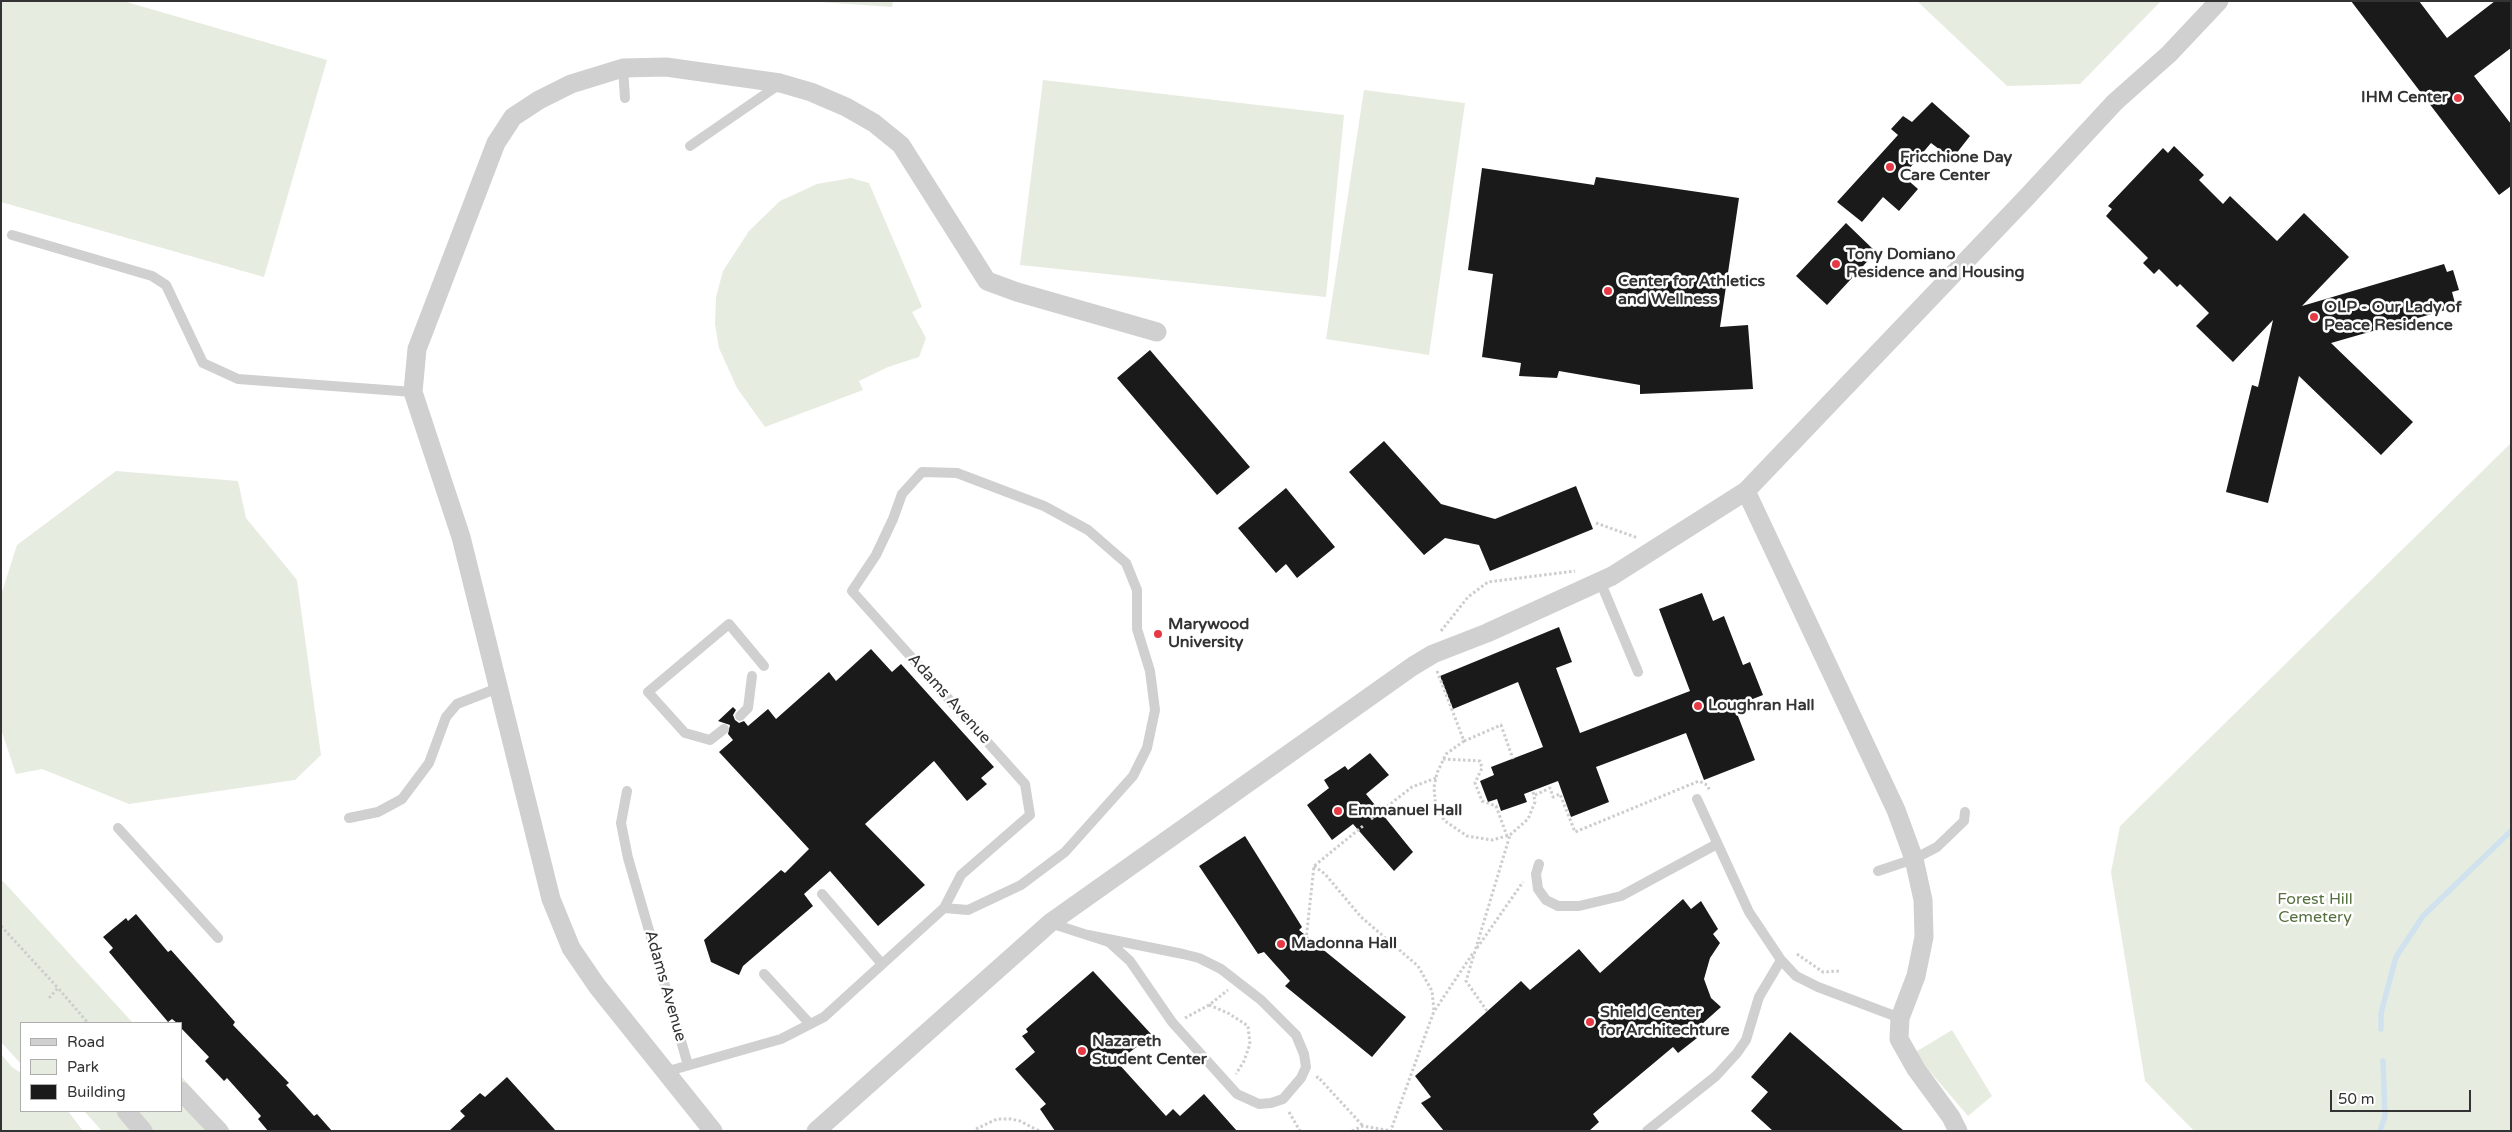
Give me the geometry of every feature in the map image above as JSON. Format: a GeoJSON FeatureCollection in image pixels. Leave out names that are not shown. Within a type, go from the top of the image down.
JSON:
{"type":"FeatureCollection","features":[{"type":"Feature","properties":{"kind":"street"},"geometry":{"type":"LineString","coordinates":[[816,1131],[1050,923],[1433,654],[1487,633],[1612,576],[1658,545],[1746,491],[2115,102],[2169,54],[2219,1]]}},
{"type":"Feature","properties":{"kind":"street"},"geometry":{"type":"LineString","coordinates":[[713,1131],[665,1072],[571,948],[551,899],[461,536],[412,392],[417,348],[465,220],[500,136],[513,117],[539,100],[571,84],[623,68],[666,67],[780,83],[811,92],[846,107],[874,123],[901,145],[987,281],[1017,292],[1157,332]]}},
{"type":"Feature","properties":{"kind":"street"},"geometry":{"type":"LineString","coordinates":[[1746,491],[1896,810],[1914,859],[1923,900],[1924,937],[1916,976],[1900,1018],[1899,1039],[1907,1056],[1951,1117],[1958,1131]]}},
{"type":"Feature","properties":{"kind":"street"},"geometry":{"type":"LineString","coordinates":[[182,1092],[219,1131]]}},
{"type":"Feature","properties":{"kind":"street"},"geometry":{"type":"LineString","coordinates":[[127,1112],[143,1131]]}},
{"type":"Feature","properties":{"kind":"lane"},"geometry":{"type":"LineString","coordinates":[[623,68],[625,98]]}},
{"type":"Feature","properties":{"kind":"lane"},"geometry":{"type":"LineString","coordinates":[[690,146],[780,83]]}},
{"type":"Feature","properties":{"kind":"lane"},"geometry":{"type":"LineString","coordinates":[[12,236],[152,276],[166,285],[203,363],[238,379],[412,392]]}},
{"type":"Feature","properties":{"kind":"lane","name":"Adams Avenue"},"geometry":{"type":"LineString","coordinates":[[922,472],[957,473],[1044,506],[1088,530],[1126,562],[1137,590],[1137,629],[1150,671],[1155,710],[1147,748],[1133,776],[1065,852],[1021,885],[968,910],[944,908],[961,875],[1030,814],[1025,784],[852,591],[876,555],[893,519],[902,494],[922,472]]}},
{"type":"Feature","properties":{"kind":"lane"},"geometry":{"type":"LineString","coordinates":[[1600,581],[1638,672]]}},
{"type":"Feature","properties":{"kind":"lane"},"geometry":{"type":"LineString","coordinates":[[724,729],[710,740],[685,733],[648,692],[729,624],[764,666]]}},
{"type":"Feature","properties":{"kind":"lane"},"geometry":{"type":"LineString","coordinates":[[740,716],[748,708],[752,676]]}},
{"type":"Feature","properties":{"kind":"lane"},"geometry":{"type":"LineString","coordinates":[[349,818],[378,812],[402,799],[429,763],[446,717],[458,704],[498,688]]}},
{"type":"Feature","properties":{"kind":"lane","name":"Adams Avenue"},"geometry":{"type":"LineString","coordinates":[[627,791],[621,823],[628,858],[688,1065]]}},
{"type":"Feature","properties":{"kind":"lane"},"geometry":{"type":"LineString","coordinates":[[1697,799],[1750,912],[1781,960],[1796,976],[1818,987],[1900,1018]]}},
{"type":"Feature","properties":{"kind":"lane"},"geometry":{"type":"LineString","coordinates":[[1878,871],[1914,859],[1937,847],[1964,821],[1965,812]]}},
{"type":"Feature","properties":{"kind":"lane"},"geometry":{"type":"LineString","coordinates":[[118,828],[218,938]]}},
{"type":"Feature","properties":{"kind":"lane"},"geometry":{"type":"LineString","coordinates":[[1539,864],[1536,874],[1538,889],[1546,900],[1558,906],[1579,906],[1621,896],[1717,844]]}},
{"type":"Feature","properties":{"kind":"lane"},"geometry":{"type":"LineString","coordinates":[[822,894],[882,964]]}},
{"type":"Feature","properties":{"kind":"lane"},"geometry":{"type":"LineString","coordinates":[[665,1072],[781,1039],[824,1017],[944,908]]}},
{"type":"Feature","properties":{"kind":"lane"},"geometry":{"type":"LineString","coordinates":[[1050,923],[1109,942],[1130,961],[1172,1022],[1238,1094],[1259,1104],[1283,1099],[1301,1078],[1306,1067],[1304,1054],[1296,1035],[1261,1000],[1221,969],[1199,958],[1088,935]]}},
{"type":"Feature","properties":{"kind":"lane"},"geometry":{"type":"LineString","coordinates":[[1647,1131],[1716,1076],[1737,1053],[1746,1040],[1759,998],[1781,960]]}},
{"type":"Feature","properties":{"kind":"lane"},"geometry":{"type":"LineString","coordinates":[[764,974],[810,1024]]}},
{"type":"Feature","properties":{"kind":"path"},"geometry":{"type":"LineString","coordinates":[[1596,523],[1658,545]]}},
{"type":"Feature","properties":{"kind":"path"},"geometry":{"type":"LineString","coordinates":[[1464,741],[1436,669],[1443,665],[1428,646],[1468,598],[1488,582],[1582,571]]}},
{"type":"Feature","properties":{"kind":"path"},"geometry":{"type":"LineString","coordinates":[[1512,759],[1501,725],[1464,741],[1443,759],[1434,787],[1438,811],[1455,830],[1467,836],[1492,840],[1508,836],[1528,819],[1535,802],[1534,791]]}},
{"type":"Feature","properties":{"kind":"path"},"geometry":{"type":"LineString","coordinates":[[1443,759],[1480,761],[1482,768],[1475,783],[1482,801],[1496,806],[1508,836],[1466,980],[1487,1011]]}},
{"type":"Feature","properties":{"kind":"path"},"geometry":{"type":"LineString","coordinates":[[1371,819],[1412,787],[1436,778]]}},
{"type":"Feature","properties":{"kind":"path"},"geometry":{"type":"LineString","coordinates":[[1306,940],[1314,866],[1363,826]]}},
{"type":"Feature","properties":{"kind":"path"},"geometry":{"type":"LineString","coordinates":[[1314,866],[1325,874],[1361,917],[1418,966],[1432,991],[1434,1011]]}},
{"type":"Feature","properties":{"kind":"path"},"geometry":{"type":"LineString","coordinates":[[1352,1131],[1363,1126],[1391,1130],[1434,1011],[1525,879]]}},
{"type":"Feature","properties":{"kind":"path"},"geometry":{"type":"LineString","coordinates":[[1,926],[87,1022]]}},
{"type":"Feature","properties":{"kind":"path"},"geometry":{"type":"LineString","coordinates":[[49,998],[58,988]]}},
{"type":"Feature","properties":{"kind":"path"},"geometry":{"type":"LineString","coordinates":[[1184,1018],[1230,988]]}},
{"type":"Feature","properties":{"kind":"path"},"geometry":{"type":"LineString","coordinates":[[1208,1004],[1241,1021],[1248,1026],[1250,1033],[1250,1044],[1244,1061],[1238,1072],[1226,1083]]}},
{"type":"Feature","properties":{"kind":"path"},"geometry":{"type":"LineString","coordinates":[[1283,1099],[1300,1131]]}},
{"type":"Feature","properties":{"kind":"path"},"geometry":{"type":"LineString","coordinates":[[976,1129],[997,1119],[1011,1119],[1020,1120],[1039,1131]]}},
{"type":"Feature","properties":{"kind":"green space"},"geometry":{"type":"Polygon","coordinates":[[[1,1],[123,1],[327,60],[264,277],[1,202],[1,1]]]}},
{"type":"Feature","properties":{"kind":"green space"},"geometry":{"type":"Polygon","coordinates":[[[806,1],[893,1],[892,7],[806,1]]]}},
{"type":"Feature","properties":{"kind":"green space"},"geometry":{"type":"Polygon","coordinates":[[[1917,1],[2161,1],[2080,84],[2007,86],[1917,1]]]}},
{"type":"Feature","properties":{"kind":"green space"},"geometry":{"type":"Polygon","coordinates":[[[1043,80],[1344,115],[1326,297],[1020,265],[1043,80]]]}},
{"type":"Feature","properties":{"kind":"green space"},"geometry":{"type":"Polygon","coordinates":[[[1364,90],[1465,103],[1429,355],[1326,339],[1364,90]]]}},
{"type":"Feature","properties":{"kind":"green space"},"geometry":{"type":"Polygon","coordinates":[[[851,178],[869,183],[922,307],[912,312],[926,338],[919,357],[888,367],[859,381],[863,390],[765,427],[737,388],[719,348],[715,324],[716,297],[723,271],[749,231],[780,201],[817,184],[851,178]]]}},
{"type":"Feature","properties":{"kind":"green space","name":"Forest Hill Cemetery"},"geometry":{"type":"Polygon","coordinates":[[[2511,443],[2511,1131],[2194,1131],[2145,1081],[2111,872],[2120,826],[2511,443]]]}},
{"type":"Feature","properties":{"kind":"green space"},"geometry":{"type":"Polygon","coordinates":[[[116,471],[238,481],[246,518],[297,580],[321,755],[295,780],[129,804],[42,769],[16,774],[1,729],[1,595],[17,545],[116,471]]]}},
{"type":"Feature","properties":{"kind":"green space"},"geometry":{"type":"Polygon","coordinates":[[[1,879],[132,1022],[20,1022],[20,1063],[1,1042],[1,879]]]}},
{"type":"Feature","properties":{"kind":"green space"},"geometry":{"type":"Polygon","coordinates":[[[1952,1030],[1992,1096],[1968,1116],[1914,1053],[1952,1030]]]}},
{"type":"Feature","properties":{"kind":"green space"},"geometry":{"type":"Polygon","coordinates":[[[1,1054],[12,1067],[20,1072],[20,1112],[69,1112],[83,1131],[1,1131],[1,1054]]]}},
{"type":"Feature","properties":{"kind":"green space"},"geometry":{"type":"Polygon","coordinates":[[[182,1077],[231,1131],[102,1131],[85,1112],[182,1112],[182,1077]]]}},
{"type":"Feature","properties":{"kind":"building","name":"IHM Center"},"geometry":{"type":"Polygon","coordinates":[[[2351,1],[2419,1],[2447,38],[2495,1],[2511,1],[2511,48],[2474,76],[2511,124],[2511,186],[2499,195],[2351,1]]]}},
{"type":"Feature","properties":{"kind":"building","name":"Fricchione Day Care Center"},"geometry":{"type":"Polygon","coordinates":[[[1932,102],[1970,136],[1952,159],[1931,143],[1903,176],[1918,189],[1899,211],[1883,197],[1862,222],[1837,202],[1898,135],[1891,129],[1903,116],[1912,122],[1932,102]]]}},
{"type":"Feature","properties":{"kind":"building","name":"OLP - Our Lady of Peace Residence"},"geometry":{"type":"Polygon","coordinates":[[[2174,146],[2204,175],[2199,180],[2223,204],[2230,196],[2277,241],[2304,213],[2349,257],[2302,306],[2444,264],[2447,272],[2453,270],[2459,290],[2452,292],[2456,307],[2331,343],[2413,422],[2381,455],[2299,376],[2268,503],[2226,492],[2252,385],[2258,387],[2273,320],[2233,362],[2196,326],[2209,313],[2180,284],[2177,287],[2159,269],[2154,274],[2143,263],[2148,258],[2106,216],[2112,209],[2108,206],[2163,148],[2168,153],[2174,146]]]}},
{"type":"Feature","properties":{"kind":"building","name":"Center for Athletics and Wellness"},"geometry":{"type":"Polygon","coordinates":[[[1482,168],[1594,185],[1596,177],[1739,198],[1720,327],[1748,325],[1753,389],[1640,394],[1640,385],[1559,371],[1557,378],[1519,376],[1521,363],[1482,357],[1493,274],[1468,270],[1482,168]]]}},
{"type":"Feature","properties":{"kind":"building","name":"Tony Domiano Residence and Housing"},"geometry":{"type":"Polygon","coordinates":[[[1846,223],[1876,252],[1827,305],[1796,276],[1846,223]]]}},
{"type":"Feature","properties":{"kind":"building"},"geometry":{"type":"Polygon","coordinates":[[[1150,350],[1250,467],[1217,495],[1117,378],[1150,350]]]}},
{"type":"Feature","properties":{"kind":"building"},"geometry":{"type":"Polygon","coordinates":[[[1384,441],[1441,504],[1495,519],[1576,486],[1593,529],[1490,571],[1479,545],[1445,538],[1424,555],[1349,472],[1384,441]]]}},
{"type":"Feature","properties":{"kind":"building"},"geometry":{"type":"Polygon","coordinates":[[[1286,488],[1335,547],[1297,578],[1286,564],[1276,573],[1238,528],[1286,488]]]}},
{"type":"Feature","properties":{"kind":"building","name":"Loughran Hall"},"geometry":{"type":"Polygon","coordinates":[[[1702,593],[1713,621],[1724,616],[1743,665],[1750,662],[1763,695],[1745,702],[1749,712],[1738,716],[1755,760],[1704,780],[1686,733],[1596,767],[1609,802],[1571,817],[1558,781],[1524,794],[1527,802],[1501,811],[1497,799],[1488,802],[1480,781],[1494,775],[1491,767],[1543,747],[1518,682],[1453,709],[1440,676],[1559,627],[1572,662],[1556,668],[1580,733],[1690,691],[1659,609],[1702,593]]]}},
{"type":"Feature","properties":{"kind":"building"},"geometry":{"type":"Polygon","coordinates":[[[871,649],[892,672],[901,664],[994,767],[981,778],[987,784],[967,801],[934,761],[865,824],[925,885],[878,926],[830,871],[804,894],[813,906],[743,966],[739,975],[711,962],[704,940],[781,870],[785,873],[809,849],[719,752],[733,740],[728,734],[730,725],[718,721],[733,707],[736,710],[733,715],[735,720],[739,723],[744,721],[748,726],[768,709],[776,719],[829,672],[836,681],[871,649]]]}},
{"type":"Feature","properties":{"kind":"building","name":"Emmanuel Hall"},"geometry":{"type":"Polygon","coordinates":[[[1370,753],[1389,775],[1366,794],[1413,852],[1394,871],[1353,824],[1332,840],[1307,805],[1329,788],[1324,780],[1345,766],[1348,770],[1370,753]]]}},
{"type":"Feature","properties":{"kind":"building","name":"Madonna Hall"},"geometry":{"type":"Polygon","coordinates":[[[1245,836],[1302,927],[1299,930],[1406,1017],[1372,1057],[1285,986],[1290,981],[1264,952],[1258,954],[1199,866],[1245,836]]]}},
{"type":"Feature","properties":{"kind":"building","name":"Shield Center for Architechture"},"geometry":{"type":"Polygon","coordinates":[[[1683,899],[1691,909],[1701,901],[1718,929],[1713,934],[1720,943],[1710,958],[1704,979],[1711,998],[1721,1007],[1693,1032],[1697,1038],[1678,1053],[1673,1047],[1593,1114],[1599,1122],[1589,1131],[1444,1131],[1421,1103],[1431,1097],[1415,1076],[1521,981],[1530,990],[1579,949],[1600,973],[1683,899]]]}},
{"type":"Feature","properties":{"kind":"building"},"geometry":{"type":"Polygon","coordinates":[[[136,914],[168,952],[171,950],[235,1022],[233,1025],[289,1083],[286,1085],[314,1116],[317,1114],[332,1131],[268,1131],[258,1119],[261,1116],[227,1078],[224,1081],[205,1061],[209,1057],[182,1029],[182,1022],[176,1022],[172,1019],[168,1022],[109,952],[113,948],[103,937],[126,918],[128,921],[136,914]]]}},
{"type":"Feature","properties":{"kind":"building","name":"Nazareth Student Center"},"geometry":{"type":"Polygon","coordinates":[[[1093,971],[1152,1035],[1117,1062],[1166,1116],[1173,1109],[1180,1116],[1204,1094],[1237,1131],[1055,1131],[1040,1109],[1046,1104],[1015,1069],[1035,1052],[1022,1036],[1028,1032],[1026,1029],[1093,971]]]}},
{"type":"Feature","properties":{"kind":"building"},"geometry":{"type":"Polygon","coordinates":[[[1790,1032],[1904,1131],[1773,1131],[1751,1111],[1768,1092],[1751,1077],[1790,1032]]]}},
{"type":"Feature","properties":{"kind":"building"},"geometry":{"type":"Polygon","coordinates":[[[507,1077],[556,1131],[449,1131],[465,1116],[460,1111],[480,1093],[485,1097],[507,1077]]]}},
{"type":"Feature","properties":{"kind":"waterway"},"geometry":{"type":"LineString","coordinates":[[2381,1029],[2381,1013],[2396,957],[2423,916],[2511,831]]}},
{"type":"Feature","properties":{"kind":"waterway"},"geometry":{"type":"LineString","coordinates":[[2380,1131],[2385,1116],[2383,1061]]}},
{"type":"Feature","properties":{"kind":"place","name":"IHM Center"},"geometry":{"type":"Point","coordinates":[2458,98]}},
{"type":"Feature","properties":{"kind":"place","name":"Fricchione Day Care Center"},"geometry":{"type":"Point","coordinates":[1890,167]}},
{"type":"Feature","properties":{"kind":"place","name":"Tony Domiano Residence and Housing"},"geometry":{"type":"Point","coordinates":[1836,264]}},
{"type":"Feature","properties":{"kind":"place","name":"Center for Athletics and Wellness"},"geometry":{"type":"Point","coordinates":[1608,291]}},
{"type":"Feature","properties":{"kind":"place","name":"OLP - Our Lady of Peace Residence"},"geometry":{"type":"Point","coordinates":[2314,317]}},
{"type":"Feature","properties":{"kind":"place","name":"Marywood University"},"geometry":{"type":"Point","coordinates":[1158,634]}},
{"type":"Feature","properties":{"kind":"place","name":"Loughran Hall"},"geometry":{"type":"Point","coordinates":[1698,706]}},
{"type":"Feature","properties":{"kind":"place","name":"Emmanuel Hall"},"geometry":{"type":"Point","coordinates":[1338,811]}},
{"type":"Feature","properties":{"kind":"place","name":"Madonna Hall"},"geometry":{"type":"Point","coordinates":[1281,944]}},
{"type":"Feature","properties":{"kind":"place","name":"Shield Center for Architechture"},"geometry":{"type":"Point","coordinates":[1590,1022]}},
{"type":"Feature","properties":{"kind":"place","name":"Nazareth Student Center"},"geometry":{"type":"Point","coordinates":[1082,1051]}}]}
